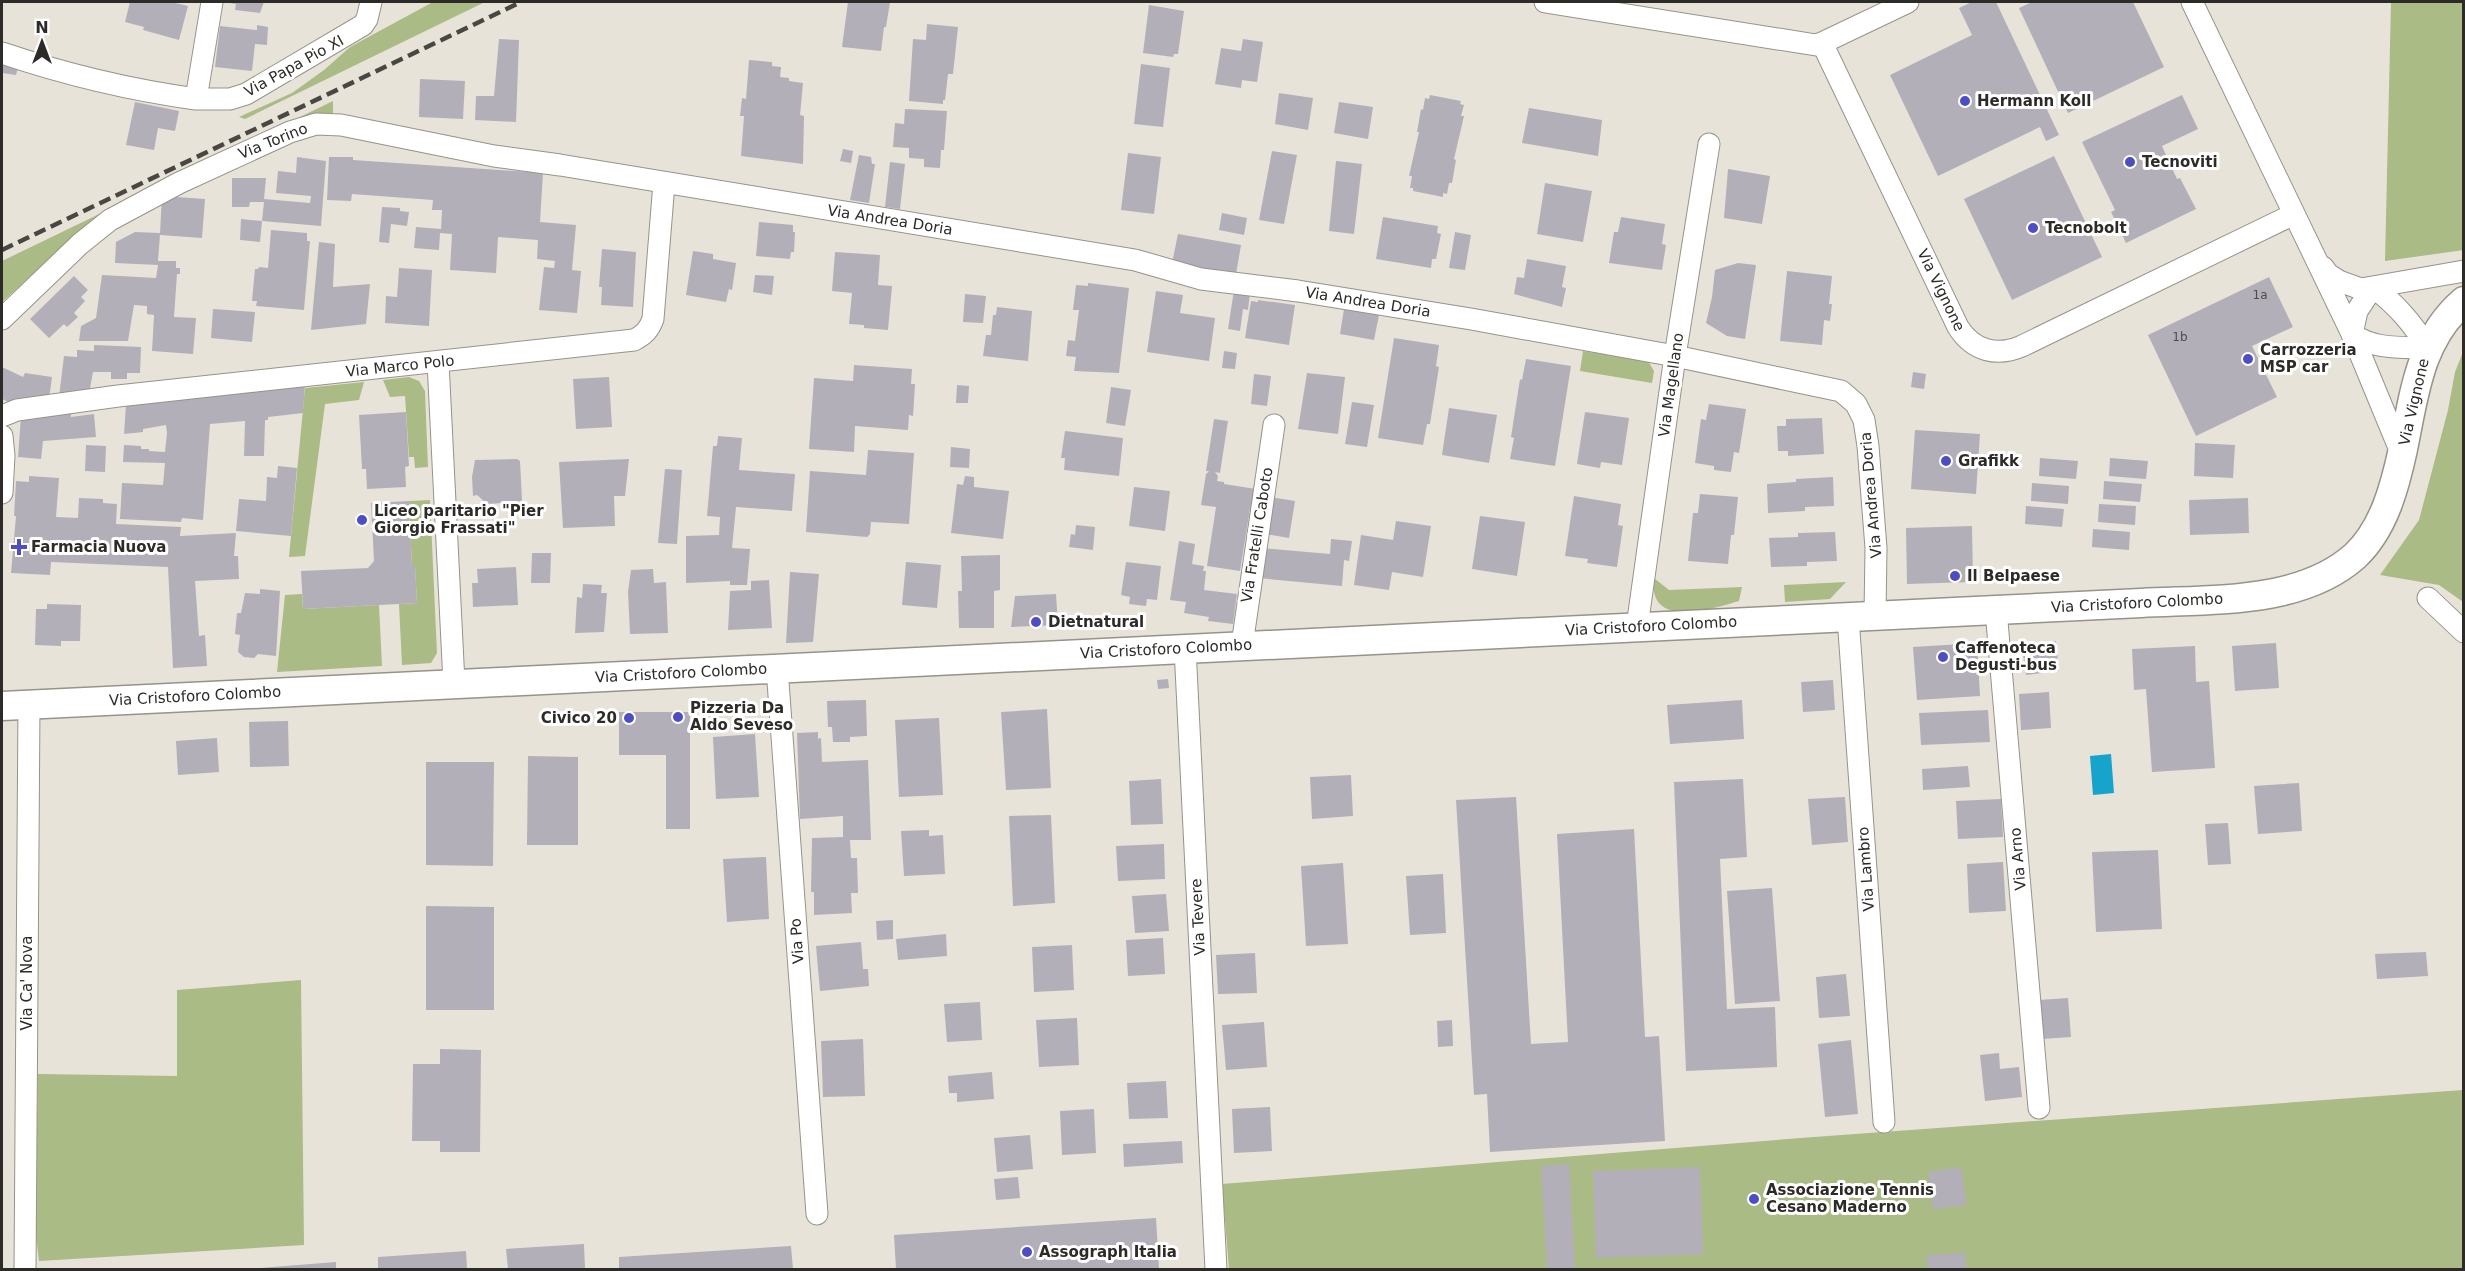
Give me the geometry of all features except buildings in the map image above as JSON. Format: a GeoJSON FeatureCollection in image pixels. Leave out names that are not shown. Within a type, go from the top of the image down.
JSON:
{"type":"FeatureCollection","features":[{"type":"Feature","properties":{"kind":"street"},"geometry":{"type":"LineString","coordinates":[[196,99],[212,2]]}},
{"type":"Feature","properties":{"kind":"street","name":"Via Papa Pio XI"},"geometry":{"type":"LineString","coordinates":[[2,53],[36,65],[99,80],[196,99],[230,99],[267,83],[363,26],[371,2]]}},
{"type":"Feature","properties":{"kind":"street"},"geometry":{"type":"LineString","coordinates":[[1545,2],[1816,45],[1908,2]]}},
{"type":"Feature","properties":{"kind":"street","name":"Via Vignone"},"geometry":{"type":"LineString","coordinates":[[2192,2],[2352,334],[2402,455]]}},
{"type":"Feature","properties":{"kind":"street","name":"Via Vignone"},"geometry":{"type":"LineString","coordinates":[[1822,43],[1958,327],[1971,343],[1981,349],[1991,352],[2012,350],[2294,214]]}},
{"type":"Feature","properties":{"kind":"street","name":"Via Torino"},"geometry":{"type":"LineString","coordinates":[[2,319],[80,244],[110,220],[234,157],[290,132],[316,124],[341,125],[494,156],[664,183]]}},
{"type":"Feature","properties":{"kind":"street","name":"Via Magellano"},"geometry":{"type":"LineString","coordinates":[[1637,627],[1675,356],[1709,144]]}},
{"type":"Feature","properties":{"kind":"street","name":"Via Andrea Doria"},"geometry":{"type":"LineString","coordinates":[[664,183],[1135,260],[1201,279],[1298,291],[1459,317],[1675,356],[1841,391],[1856,404],[1864,420],[1869,446],[1876,548],[1862,616]]}},
{"type":"Feature","properties":{"kind":"street","name":"Via Marco Polo"},"geometry":{"type":"LineString","coordinates":[[2,416],[17,410],[118,396],[622,342],[643,336],[650,328],[655,310],[664,183]]}},
{"type":"Feature","properties":{"kind":"street","name":"Via Vignone"},"geometry":{"type":"LineString","coordinates":[[2308,243],[2328,274],[2361,289],[2463,271]]}},
{"type":"Feature","properties":{"kind":"street"},"geometry":{"type":"LineString","coordinates":[[2352,334],[2357,311],[2373,288]]}},
{"type":"Feature","properties":{"kind":"street","name":"Via Vignone"},"geometry":{"type":"LineString","coordinates":[[2373,288],[2389,299],[2412,322],[2428,348]]}},
{"type":"Feature","properties":{"kind":"street","name":"Via Vignone"},"geometry":{"type":"LineString","coordinates":[[2302,585],[2340,567],[2366,544],[2384,513],[2402,455],[2418,377],[2428,348],[2447,318],[2463,301]]}},
{"type":"Feature","properties":{"kind":"street","name":"Via Vignone"},"geometry":{"type":"LineString","coordinates":[[2352,334],[2361,341],[2380,347],[2428,348]]}},
{"type":"Feature","properties":{"kind":"street"},"geometry":{"type":"LineString","coordinates":[[438,362],[454,683]]}},
{"type":"Feature","properties":{"kind":"street","name":"Via Fratelli Caboto"},"geometry":{"type":"LineString","coordinates":[[1242,645],[1274,425]]}},
{"type":"Feature","properties":{"kind":"street"},"geometry":{"type":"LineString","coordinates":[[2,436],[4,456],[2,493]]}},
{"type":"Feature","properties":{"kind":"street","name":"Via Cristoforo Colombo"},"geometry":{"type":"LineString","coordinates":[[15,705],[2228,598],[2257,595],[2302,585]]}},
{"type":"Feature","properties":{"kind":"street"},"geometry":{"type":"LineString","coordinates":[[2428,598],[2463,632]]}},
{"type":"Feature","properties":{"kind":"street","name":"Via Arno"},"geometry":{"type":"LineString","coordinates":[[1996,610],[2039,1108]]}},
{"type":"Feature","properties":{"kind":"street","name":"Via Lambro"},"geometry":{"type":"LineString","coordinates":[[1862,616],[1884,1122]]}},
{"type":"Feature","properties":{"kind":"street","name":"Via Tevere"},"geometry":{"type":"LineString","coordinates":[[1185,648],[1216,1269]]}},
{"type":"Feature","properties":{"kind":"street","name":"Via Po"},"geometry":{"type":"LineString","coordinates":[[777,668],[817,1214]]}},
{"type":"Feature","properties":{"kind":"street","name":"Via Ca' Nova"},"geometry":{"type":"LineString","coordinates":[[15,705],[25,1266]]}},
{"type":"Feature","properties":{"kind":"green space"},"geometry":{"type":"Polygon","coordinates":[[[433,2],[485,2],[245,119],[239,117],[292,93],[324,70],[350,47],[433,2]]]}},
{"type":"Feature","properties":{"kind":"green space"},"geometry":{"type":"Polygon","coordinates":[[[2391,2],[2463,2],[2464,250],[2385,261],[2391,2]]]}},
{"type":"Feature","properties":{"kind":"green space"},"geometry":{"type":"Polygon","coordinates":[[[333,101],[333,113],[317,115],[69,242],[2,302],[2,261],[333,101]]]}},
{"type":"Feature","properties":{"kind":"green space"},"geometry":{"type":"Polygon","coordinates":[[[1583,351],[1648,361],[1654,371],[1652,383],[1580,371],[1583,351]]]}},
{"type":"Feature","properties":{"kind":"green space"},"geometry":{"type":"Polygon","coordinates":[[[2463,352],[2463,602],[2439,585],[2380,575],[2419,520],[2448,410],[2455,372],[2463,352]]]}},
{"type":"Feature","properties":{"kind":"green space"},"geometry":{"type":"Polygon","coordinates":[[[409,377],[419,381],[425,391],[428,467],[415,468],[414,457],[409,457],[405,396],[390,397],[383,380],[409,377]]]}},
{"type":"Feature","properties":{"kind":"green space"},"geometry":{"type":"Polygon","coordinates":[[[364,382],[359,400],[325,404],[305,556],[289,557],[305,388],[364,382]]]}},
{"type":"Feature","properties":{"kind":"green space"},"geometry":{"type":"Polygon","coordinates":[[[430,500],[437,653],[431,663],[402,665],[399,604],[417,603],[415,566],[412,566],[409,501],[430,500]]]}},
{"type":"Feature","properties":{"kind":"green space"},"geometry":{"type":"Polygon","coordinates":[[[1654,578],[1669,590],[1742,587],[1739,601],[1684,612],[1671,610],[1661,605],[1655,594],[1654,578]]]}},
{"type":"Feature","properties":{"kind":"green space"},"geometry":{"type":"Polygon","coordinates":[[[1846,582],[1830,599],[1785,602],[1784,585],[1846,582]]]}},
{"type":"Feature","properties":{"kind":"green space"},"geometry":{"type":"Polygon","coordinates":[[[302,594],[303,609],[379,605],[382,666],[277,672],[285,595],[302,594]]]}},
{"type":"Feature","properties":{"kind":"green space"},"geometry":{"type":"Polygon","coordinates":[[[301,980],[304,1245],[39,1261],[35,1227],[38,1074],[177,1076],[177,990],[301,980]]]}},
{"type":"Feature","properties":{"kind":"green space"},"geometry":{"type":"Polygon","coordinates":[[[2463,1090],[2463,1269],[1229,1269],[1222,1184],[1814,1137],[2463,1090]]]}},
{"type":"Feature","properties":{"kind":"water"},"geometry":{"type":"Polygon","coordinates":[[[2111,754],[2114,793],[2093,795],[2090,756],[2111,754]]]}},
{"type":"Feature","properties":{"kind":"railway"},"geometry":{"type":"LineString","coordinates":[[2,250],[521,2]]}},
{"type":"Feature","properties":{"kind":"place","name":"Hermann Koll"},"geometry":{"type":"Point","coordinates":[1965,101]}},
{"type":"Feature","properties":{"kind":"place","name":"Tecnoviti"},"geometry":{"type":"Point","coordinates":[2130,162]}},
{"type":"Feature","properties":{"kind":"place","name":"Tecnobolt"},"geometry":{"type":"Point","coordinates":[2033,228]}},
{"type":"Feature","properties":{"kind":"place","name":"Carrozzeria MSP car"},"geometry":{"type":"Point","coordinates":[2248,359]}},
{"type":"Feature","properties":{"kind":"place","name":"Grafikk"},"geometry":{"type":"Point","coordinates":[1946,461]}},
{"type":"Feature","properties":{"kind":"place","name":"Liceo paritario \"Pier Giorgio Frassati\""},"geometry":{"type":"Point","coordinates":[362,520]}},
{"type":"Feature","properties":{"kind":"place","name":"Farmacia Nuova"},"geometry":{"type":"Point","coordinates":[19,547]}},
{"type":"Feature","properties":{"kind":"place","name":"Il Belpaese"},"geometry":{"type":"Point","coordinates":[1955,576]}},
{"type":"Feature","properties":{"kind":"place","name":"Dietnatural"},"geometry":{"type":"Point","coordinates":[1036,622]}},
{"type":"Feature","properties":{"kind":"place","name":"Caffenoteca Degusti-bus"},"geometry":{"type":"Point","coordinates":[1943,657]}},
{"type":"Feature","properties":{"kind":"place","name":"Pizzeria Da Aldo Seveso"},"geometry":{"type":"Point","coordinates":[678,717]}},
{"type":"Feature","properties":{"kind":"place","name":"Civico 20"},"geometry":{"type":"Point","coordinates":[629,718]}},
{"type":"Feature","properties":{"kind":"place","name":"Associazione Tennis Cesano Maderno"},"geometry":{"type":"Point","coordinates":[1754,1199]}},
{"type":"Feature","properties":{"kind":"place","name":"Assograph Italia"},"geometry":{"type":"Point","coordinates":[1027,1252]}}]}
